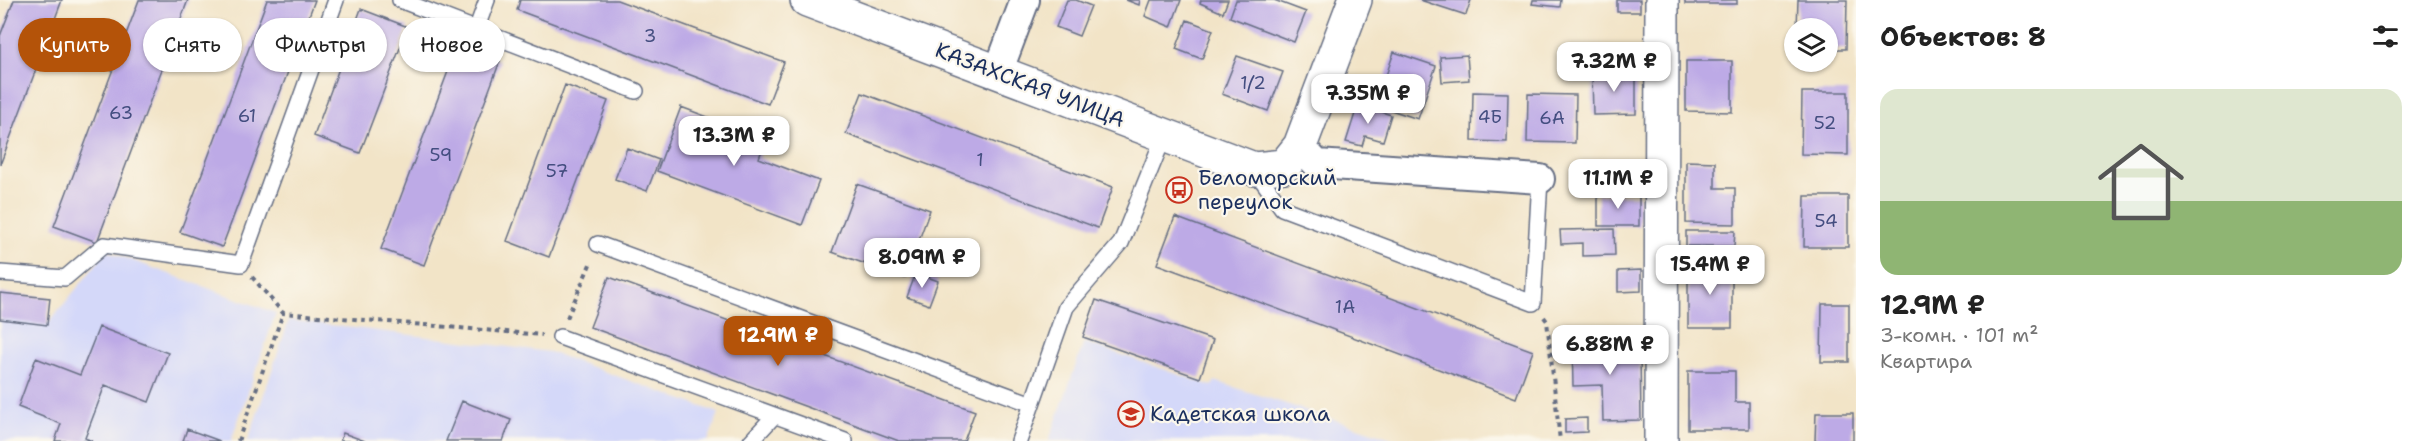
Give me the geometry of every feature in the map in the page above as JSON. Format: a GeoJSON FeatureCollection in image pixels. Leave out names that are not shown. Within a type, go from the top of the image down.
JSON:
{"type":"FeatureCollection","features":[{"type":"Feature","properties":{"kind":"main road","name":"КАЗАХСКАЯ УЛИЦА"},"geometry":{"type":"LineString","coordinates":[[807,0],[1254,169]]}},
{"type":"Feature","properties":{"kind":"main road"},"geometry":{"type":"LineString","coordinates":[[1254,169],[1284,166],[1300,146],[1355,0]]}},
{"type":"Feature","properties":{"kind":"main road"},"geometry":{"type":"LineString","coordinates":[[1661,441],[1662,0]]}},
{"type":"Feature","properties":{"kind":"street"},"geometry":{"type":"LineString","coordinates":[[998,72],[1025,0]]}},
{"type":"Feature","properties":{"kind":"street"},"geometry":{"type":"LineString","coordinates":[[1300,146],[1317,164],[1540,179]]}},
{"type":"Feature","properties":{"kind":"lane"},"geometry":{"type":"LineString","coordinates":[[0,273],[65,278],[104,245],[241,264],[336,0]]}},
{"type":"Feature","properties":{"kind":"lane"},"geometry":{"type":"LineString","coordinates":[[400,0],[446,18]]}},
{"type":"Feature","properties":{"kind":"lane"},"geometry":{"type":"LineString","coordinates":[[480,18],[487,0]]}},
{"type":"Feature","properties":{"kind":"lane"},"geometry":{"type":"LineString","coordinates":[[505,41],[636,91]]}},
{"type":"Feature","properties":{"kind":"lane"},"geometry":{"type":"LineString","coordinates":[[1019,441],[1066,307],[1121,243],[1164,136]]}},
{"type":"Feature","properties":{"kind":"lane"},"geometry":{"type":"LineString","coordinates":[[1254,169],[1282,208],[1533,303],[1540,179]]}},
{"type":"Feature","properties":{"kind":"lane"},"geometry":{"type":"LineString","coordinates":[[598,244],[1032,404]]}},
{"type":"Feature","properties":{"kind":"lane"},"geometry":{"type":"LineString","coordinates":[[560,337],[845,441]]}},
{"type":"Feature","properties":{"kind":"lane"},"geometry":{"type":"LineString","coordinates":[[751,441],[774,417]]}},
{"type":"Feature","properties":{"kind":"path"},"geometry":{"type":"LineString","coordinates":[[241,264],[283,314],[560,337],[598,244]]}},
{"type":"Feature","properties":{"kind":"path"},"geometry":{"type":"LineString","coordinates":[[1533,303],[1547,321],[1560,441]]}},
{"type":"Feature","properties":{"kind":"path"},"geometry":{"type":"LineString","coordinates":[[238,441],[283,314]]}},
{"type":"Feature","properties":{"kind":"shaded area"},"geometry":{"type":"Polygon","coordinates":[[[107,251],[276,313],[231,441],[0,441],[0,319],[47,325],[107,251]]]}},
{"type":"Feature","properties":{"kind":"shaded area"},"geometry":{"type":"Polygon","coordinates":[[[289,320],[550,352],[719,413],[708,441],[248,441],[289,320]]]}},
{"type":"Feature","properties":{"kind":"shaded area","name":"Кадетская школа"},"geometry":{"type":"Polygon","coordinates":[[[1084,342],[1212,386],[1215,381],[1400,441],[1049,441],[1084,342]]]}},
{"type":"Feature","properties":{"kind":"building"},"geometry":{"type":"Polygon","coordinates":[[[14,0],[62,0],[55,18],[18,18],[18,72],[35,72],[0,165],[0,36],[14,0]]]}},
{"type":"Feature","properties":{"kind":"building"},"geometry":{"type":"Polygon","coordinates":[[[139,0],[188,0],[181,18],[143,18],[143,72],[161,72],[97,242],[54,226],[112,72],[131,72],[131,21],[139,0]]]}},
{"type":"Feature","properties":{"kind":"building"},"geometry":{"type":"Polygon","coordinates":[[[267,0],[315,0],[308,18],[260,18],[267,0]]]}},
{"type":"Feature","properties":{"kind":"building"},"geometry":{"type":"Polygon","coordinates":[[[520,0],[617,0],[784,62],[768,104],[517,10],[520,0]]]}},
{"type":"Feature","properties":{"kind":"building"},"geometry":{"type":"Polygon","coordinates":[[[1067,0],[1076,0],[1091,6],[1079,36],[1056,27],[1067,0]]]}},
{"type":"Feature","properties":{"kind":"building"},"geometry":{"type":"Polygon","coordinates":[[[1126,0],[1140,0],[1139,5],[1126,0]]]}},
{"type":"Feature","properties":{"kind":"building"},"geometry":{"type":"Polygon","coordinates":[[[1151,0],[1181,0],[1171,27],[1145,16],[1151,0]]]}},
{"type":"Feature","properties":{"kind":"building"},"geometry":{"type":"Polygon","coordinates":[[[1201,0],[1228,0],[1223,13],[1200,3],[1201,0]]]}},
{"type":"Feature","properties":{"kind":"building"},"geometry":{"type":"Polygon","coordinates":[[[1236,0],[1274,0],[1306,12],[1294,42],[1230,17],[1236,0]]]}},
{"type":"Feature","properties":{"kind":"building"},"geometry":{"type":"Polygon","coordinates":[[[1420,0],[1471,0],[1466,15],[1420,0]]]}},
{"type":"Feature","properties":{"kind":"building"},"geometry":{"type":"Polygon","coordinates":[[[1533,0],[1561,0],[1560,7],[1532,4],[1533,0]]]}},
{"type":"Feature","properties":{"kind":"building"},"geometry":{"type":"Polygon","coordinates":[[[1617,0],[1640,0],[1640,12],[1617,12],[1617,0]]]}},
{"type":"Feature","properties":{"kind":"building"},"geometry":{"type":"Polygon","coordinates":[[[1685,0],[1737,0],[1737,4],[1685,4],[1685,0]]]}},
{"type":"Feature","properties":{"kind":"building"},"geometry":{"type":"Polygon","coordinates":[[[1798,0],[1847,0],[1846,49],[1838,49],[1838,18],[1797,18],[1798,0]]]}},
{"type":"Feature","properties":{"kind":"building"},"geometry":{"type":"Polygon","coordinates":[[[361,9],[384,18],[358,18],[361,9]]]}},
{"type":"Feature","properties":{"kind":"building"},"geometry":{"type":"Polygon","coordinates":[[[387,19],[399,24],[399,51],[360,153],[314,136],[338,72],[387,72],[387,19]]]}},
{"type":"Feature","properties":{"kind":"building"},"geometry":{"type":"Polygon","coordinates":[[[1187,20],[1213,30],[1202,59],[1176,49],[1187,20]]]}},
{"type":"Feature","properties":{"kind":"building"},"geometry":{"type":"Polygon","coordinates":[[[254,35],[254,72],[288,72],[222,247],[180,232],[240,72],[242,72],[254,35]]]}},
{"type":"Feature","properties":{"kind":"building"},"geometry":{"type":"Polygon","coordinates":[[[1394,52],[1436,66],[1418,119],[1376,105],[1394,52]]]}},
{"type":"Feature","properties":{"kind":"building"},"geometry":{"type":"Polygon","coordinates":[[[1467,55],[1469,80],[1442,82],[1440,57],[1467,55]]]}},
{"type":"Feature","properties":{"kind":"building"},"geometry":{"type":"Polygon","coordinates":[[[1237,56],[1283,72],[1268,111],[1222,94],[1237,56]]]}},
{"type":"Feature","properties":{"kind":"building"},"geometry":{"type":"Polygon","coordinates":[[[1686,61],[1732,61],[1732,112],[1686,111],[1686,61]]]}},
{"type":"Feature","properties":{"kind":"building"},"geometry":{"type":"Polygon","coordinates":[[[448,72],[496,72],[424,265],[381,249],[448,72]]]}},
{"type":"Feature","properties":{"kind":"building"},"geometry":{"type":"Polygon","coordinates":[[[1592,72],[1636,72],[1636,114],[1593,115],[1592,72]]]}},
{"type":"Feature","properties":{"kind":"building"},"geometry":{"type":"Polygon","coordinates":[[[565,85],[608,101],[549,257],[507,241],[565,85]]]}},
{"type":"Feature","properties":{"kind":"building"},"geometry":{"type":"Polygon","coordinates":[[[1473,92],[1508,93],[1507,142],[1472,141],[1473,92]]]}},
{"type":"Feature","properties":{"kind":"building"},"geometry":{"type":"Polygon","coordinates":[[[1802,92],[1848,92],[1848,155],[1801,154],[1802,92]]]}},
{"type":"Feature","properties":{"kind":"building"},"geometry":{"type":"Polygon","coordinates":[[[862,93],[1113,187],[1098,228],[846,134],[862,93]]]}},
{"type":"Feature","properties":{"kind":"building"},"geometry":{"type":"Polygon","coordinates":[[[1528,94],[1576,95],[1575,143],[1527,142],[1528,94]]]}},
{"type":"Feature","properties":{"kind":"building"},"geometry":{"type":"Polygon","coordinates":[[[1358,104],[1391,115],[1383,141],[1365,136],[1362,146],[1346,142],[1358,104]]]}},
{"type":"Feature","properties":{"kind":"building"},"geometry":{"type":"Polygon","coordinates":[[[681,107],[766,139],[759,158],[819,181],[802,225],[657,171],[681,107]]]}},
{"type":"Feature","properties":{"kind":"building"},"geometry":{"type":"Polygon","coordinates":[[[627,148],[659,160],[647,191],[615,179],[627,148]]]}},
{"type":"Feature","properties":{"kind":"building"},"geometry":{"type":"Polygon","coordinates":[[[1686,161],[1715,162],[1715,188],[1735,188],[1735,224],[1686,223],[1686,161]]]}},
{"type":"Feature","properties":{"kind":"building"},"geometry":{"type":"Polygon","coordinates":[[[857,184],[930,210],[905,278],[832,252],[857,184]]]}},
{"type":"Feature","properties":{"kind":"building"},"geometry":{"type":"Polygon","coordinates":[[[1598,195],[1639,195],[1639,226],[1598,226],[1598,195]]]}},
{"type":"Feature","properties":{"kind":"building"},"geometry":{"type":"Polygon","coordinates":[[[1805,196],[1848,196],[1848,247],[1804,247],[1805,196]]]}},
{"type":"Feature","properties":{"kind":"building"},"geometry":{"type":"Polygon","coordinates":[[[1175,217],[1533,351],[1516,398],[1157,264],[1175,217]]]}},
{"type":"Feature","properties":{"kind":"building"},"geometry":{"type":"Polygon","coordinates":[[[1614,229],[1615,255],[1582,256],[1582,243],[1561,244],[1560,230],[1614,229]]]}},
{"type":"Feature","properties":{"kind":"building"},"geometry":{"type":"Polygon","coordinates":[[[1686,231],[1735,231],[1734,246],[1686,246],[1686,231]]]}},
{"type":"Feature","properties":{"kind":"building"},"geometry":{"type":"Polygon","coordinates":[[[1688,265],[1732,265],[1732,328],[1688,328],[1688,265]]]}},
{"type":"Feature","properties":{"kind":"building"},"geometry":{"type":"Polygon","coordinates":[[[1641,270],[1641,291],[1618,292],[1618,271],[1641,270]]]}},
{"type":"Feature","properties":{"kind":"building"},"geometry":{"type":"Polygon","coordinates":[[[916,273],[938,281],[929,305],[907,297],[916,273]]]}},
{"type":"Feature","properties":{"kind":"building"},"geometry":{"type":"Polygon","coordinates":[[[609,277],[975,411],[964,441],[899,441],[590,327],[609,277]]]}},
{"type":"Feature","properties":{"kind":"building"},"geometry":{"type":"Polygon","coordinates":[[[0,293],[50,298],[47,325],[0,319],[0,293]]]}},
{"type":"Feature","properties":{"kind":"building"},"geometry":{"type":"Polygon","coordinates":[[[1096,300],[1213,340],[1200,378],[1083,337],[1096,300]]]}},
{"type":"Feature","properties":{"kind":"building"},"geometry":{"type":"Polygon","coordinates":[[[1822,304],[1849,304],[1849,362],[1821,362],[1822,304]]]}},
{"type":"Feature","properties":{"kind":"building"},"geometry":{"type":"Polygon","coordinates":[[[99,327],[168,353],[149,402],[105,385],[85,438],[92,441],[55,441],[61,424],[18,407],[36,358],[80,375],[99,327]]]}},
{"type":"Feature","properties":{"kind":"building"},"geometry":{"type":"Polygon","coordinates":[[[1617,338],[1617,351],[1640,351],[1641,420],[1603,421],[1602,385],[1573,386],[1572,339],[1617,338]]]}},
{"type":"Feature","properties":{"kind":"building"},"geometry":{"type":"Polygon","coordinates":[[[1688,371],[1735,371],[1735,402],[1749,402],[1749,429],[1688,429],[1688,371]]]}},
{"type":"Feature","properties":{"kind":"building"},"geometry":{"type":"Polygon","coordinates":[[[462,401],[511,420],[503,441],[446,441],[462,401]]]}},
{"type":"Feature","properties":{"kind":"building"},"geometry":{"type":"Polygon","coordinates":[[[1816,413],[1853,413],[1853,441],[1815,441],[1816,413]]]}},
{"type":"Feature","properties":{"kind":"building"},"geometry":{"type":"Polygon","coordinates":[[[1587,418],[1587,432],[1565,433],[1565,419],[1587,418]]]}},
{"type":"Feature","properties":{"kind":"building"},"geometry":{"type":"Polygon","coordinates":[[[187,429],[220,441],[183,441],[187,429]]]}},
{"type":"Feature","properties":{"kind":"building"},"geometry":{"type":"Polygon","coordinates":[[[343,433],[365,441],[340,441],[343,433]]]}},
{"type":"Feature","properties":{"kind":"place","name":"Беломорский переулок"},"geometry":{"type":"Point","coordinates":[1179,190]}},
{"type":"Feature","properties":{"kind":"place","name":"Кадетская школа"},"geometry":{"type":"Point","coordinates":[1131,414]}}]}
